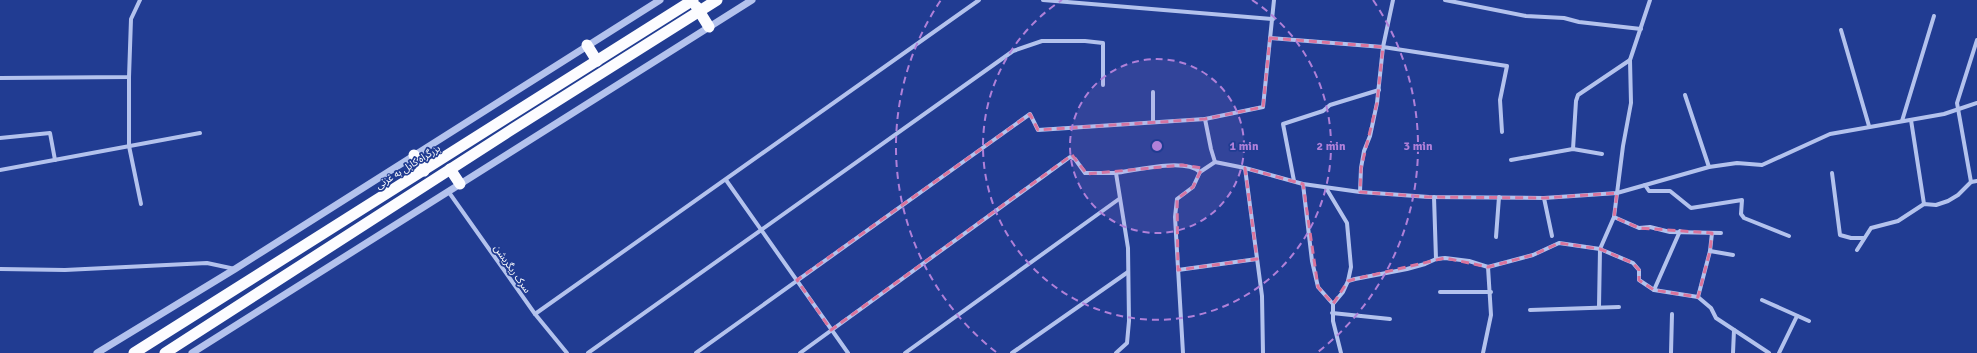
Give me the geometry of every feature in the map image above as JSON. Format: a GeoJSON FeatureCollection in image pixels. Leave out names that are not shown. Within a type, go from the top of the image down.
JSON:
{"type":"FeatureCollection","features":[{"type":"Feature","properties":{"kind":"highway"},"geometry":{"type":"LineString","coordinates":[[693,0],[709,27]]}},
{"type":"Feature","properties":{"kind":"highway","name":"بزرگراه کابل به غزنی"},"geometry":{"type":"LineString","coordinates":[[134,353],[459,150],[693,0]]}},
{"type":"Feature","properties":{"kind":"highway"},"geometry":{"type":"LineString","coordinates":[[165,353],[465,159],[717,0]]}},
{"type":"Feature","properties":{"kind":"highway"},"geometry":{"type":"LineString","coordinates":[[587,45],[597,62]]}},
{"type":"Feature","properties":{"kind":"highway"},"geometry":{"type":"LineString","coordinates":[[459,150],[465,159]]}},
{"type":"Feature","properties":{"kind":"highway"},"geometry":{"type":"LineString","coordinates":[[414,155],[424,171]]}},
{"type":"Feature","properties":{"kind":"highway"},"geometry":{"type":"LineString","coordinates":[[450,169],[460,184]]}},
{"type":"Feature","properties":{"kind":"street"},"geometry":{"type":"LineString","coordinates":[[140,0],[131,19],[129,146],[141,204]]}},
{"type":"Feature","properties":{"kind":"street"},"geometry":{"type":"LineString","coordinates":[[97,353],[235,269],[660,0]]}},
{"type":"Feature","properties":{"kind":"street"},"geometry":{"type":"LineString","coordinates":[[192,353],[752,0]]}},
{"type":"Feature","properties":{"kind":"street"},"geometry":{"type":"LineString","coordinates":[[535,314],[979,0]]}},
{"type":"Feature","properties":{"kind":"street"},"geometry":{"type":"LineString","coordinates":[[1043,0],[1273,19]]}},
{"type":"Feature","properties":{"kind":"street"},"geometry":{"type":"LineString","coordinates":[[696,353],[1030,114],[1038,130],[1205,119],[1263,107],[1274,0]]}},
{"type":"Feature","properties":{"kind":"street"},"geometry":{"type":"LineString","coordinates":[[1360,192],[1361,168],[1364,151],[1370,136],[1393,0]]}},
{"type":"Feature","properties":{"kind":"street"},"geometry":{"type":"LineString","coordinates":[[1445,0],[1526,16],[1564,18],[1579,22],[1640,28]]}},
{"type":"Feature","properties":{"kind":"street"},"geometry":{"type":"LineString","coordinates":[[1599,307],[1600,249],[1614,217],[1622,146],[1631,103],[1630,60],[1650,0]]}},
{"type":"Feature","properties":{"kind":"street"},"geometry":{"type":"LineString","coordinates":[[1902,121],[1934,16]]}},
{"type":"Feature","properties":{"kind":"street"},"geometry":{"type":"LineString","coordinates":[[1841,30],[1869,126]]}},
{"type":"Feature","properties":{"kind":"street"},"geometry":{"type":"LineString","coordinates":[[1270,38],[1384,48],[1507,66],[1500,100],[1502,132]]}},
{"type":"Feature","properties":{"kind":"street"},"geometry":{"type":"LineString","coordinates":[[588,353],[1012,51],[1042,41],[1085,40],[1103,43],[1103,85]]}},
{"type":"Feature","properties":{"kind":"street"},"geometry":{"type":"LineString","coordinates":[[1971,182],[1957,103],[1977,40]]}},
{"type":"Feature","properties":{"kind":"street"},"geometry":{"type":"LineString","coordinates":[[1573,149],[1576,101],[1578,95],[1630,60]]}},
{"type":"Feature","properties":{"kind":"street"},"geometry":{"type":"LineString","coordinates":[[0,78],[129,77]]}},
{"type":"Feature","properties":{"kind":"street"},"geometry":{"type":"LineString","coordinates":[[1294,181],[1283,124],[1323,111],[1330,105],[1378,90]]}},
{"type":"Feature","properties":{"kind":"street"},"geometry":{"type":"LineString","coordinates":[[1153,92],[1153,122]]}},
{"type":"Feature","properties":{"kind":"street"},"geometry":{"type":"LineString","coordinates":[[1685,95],[1709,167]]}},
{"type":"Feature","properties":{"kind":"street"},"geometry":{"type":"LineString","coordinates":[[1183,353],[1175,217],[1177,199],[1193,187],[1200,172],[1215,162],[1245,168],[1302,184],[1360,192],[1434,197],[1544,198],[1617,193],[1709,167],[1737,163],[1762,165],[1830,134],[1944,114],[1977,103]]}},
{"type":"Feature","properties":{"kind":"street"},"geometry":{"type":"LineString","coordinates":[[1205,119],[1215,162]]}},
{"type":"Feature","properties":{"kind":"street"},"geometry":{"type":"LineString","coordinates":[[1911,120],[1924,204]]}},
{"type":"Feature","properties":{"kind":"street"},"geometry":{"type":"LineString","coordinates":[[0,138],[50,133],[54,160]]}},
{"type":"Feature","properties":{"kind":"street"},"geometry":{"type":"LineString","coordinates":[[0,170],[200,133]]}},
{"type":"Feature","properties":{"kind":"street"},"geometry":{"type":"LineString","coordinates":[[1511,160],[1573,149],[1602,154]]}},
{"type":"Feature","properties":{"kind":"street"},"geometry":{"type":"LineString","coordinates":[[800,353],[1070,157],[1074,159],[1084,173],[1116,173],[1182,165],[1195,167],[1200,172]]}},
{"type":"Feature","properties":{"kind":"street"},"geometry":{"type":"LineString","coordinates":[[1245,168],[1262,296],[1263,353]]}},
{"type":"Feature","properties":{"kind":"street"},"geometry":{"type":"LineString","coordinates":[[1116,173],[1128,248],[1129,321],[1127,343],[1116,353]]}},
{"type":"Feature","properties":{"kind":"street"},"geometry":{"type":"LineString","coordinates":[[1832,173],[1840,235],[1851,238],[1864,238]]}},
{"type":"Feature","properties":{"kind":"street"},"geometry":{"type":"LineString","coordinates":[[726,180],[848,353]]}},
{"type":"Feature","properties":{"kind":"street"},"geometry":{"type":"LineString","coordinates":[[1857,250],[1871,228],[1898,220],[1924,204],[1936,205],[1948,201],[1958,196],[1971,182],[1977,181]]}},
{"type":"Feature","properties":{"kind":"street"},"geometry":{"type":"LineString","coordinates":[[1302,184],[1312,261],[1318,287],[1333,304]]}},
{"type":"Feature","properties":{"kind":"street"},"geometry":{"type":"LineString","coordinates":[[1645,185],[1649,191],[1670,191],[1691,208],[1742,200],[1741,214],[1744,218],[1789,236]]}},
{"type":"Feature","properties":{"kind":"street"},"geometry":{"type":"LineString","coordinates":[[1326,188],[1347,223],[1351,267],[1348,281],[1343,292],[1333,304],[1332,313],[1340,353]]}},
{"type":"Feature","properties":{"kind":"street","name":"سرک ریگریشن"},"geometry":{"type":"LineString","coordinates":[[448,191],[535,314],[567,353]]}},
{"type":"Feature","properties":{"kind":"street"},"geometry":{"type":"LineString","coordinates":[[1434,197],[1436,259]]}},
{"type":"Feature","properties":{"kind":"street"},"geometry":{"type":"LineString","coordinates":[[1496,237],[1499,197]]}},
{"type":"Feature","properties":{"kind":"street"},"geometry":{"type":"LineString","coordinates":[[1544,198],[1552,236]]}},
{"type":"Feature","properties":{"kind":"street"},"geometry":{"type":"LineString","coordinates":[[905,353],[1119,199]]}},
{"type":"Feature","properties":{"kind":"street"},"geometry":{"type":"LineString","coordinates":[[1614,217],[1639,228],[1650,227],[1670,232],[1721,233]]}},
{"type":"Feature","properties":{"kind":"street"},"geometry":{"type":"LineString","coordinates":[[1654,290],[1680,231]]}},
{"type":"Feature","properties":{"kind":"street"},"geometry":{"type":"LineString","coordinates":[[1698,297],[1710,251],[1712,233]]}},
{"type":"Feature","properties":{"kind":"street"},"geometry":{"type":"LineString","coordinates":[[1348,281],[1407,269],[1436,259],[1445,258],[1488,267],[1533,255],[1560,242],[1600,249],[1633,263],[1639,270],[1639,280],[1654,290],[1698,297],[1711,308],[1716,318],[1769,353]]}},
{"type":"Feature","properties":{"kind":"street"},"geometry":{"type":"LineString","coordinates":[[1710,251],[1733,255]]}},
{"type":"Feature","properties":{"kind":"street"},"geometry":{"type":"LineString","coordinates":[[1178,270],[1257,259]]}},
{"type":"Feature","properties":{"kind":"street"},"geometry":{"type":"LineString","coordinates":[[0,269],[65,270],[207,263],[235,269]]}},
{"type":"Feature","properties":{"kind":"street"},"geometry":{"type":"LineString","coordinates":[[1483,353],[1491,315],[1488,267]]}},
{"type":"Feature","properties":{"kind":"street"},"geometry":{"type":"LineString","coordinates":[[1012,353],[1128,272]]}},
{"type":"Feature","properties":{"kind":"street"},"geometry":{"type":"LineString","coordinates":[[1440,292],[1490,292]]}},
{"type":"Feature","properties":{"kind":"street"},"geometry":{"type":"LineString","coordinates":[[1762,300],[1809,321]]}},
{"type":"Feature","properties":{"kind":"street"},"geometry":{"type":"LineString","coordinates":[[1530,310],[1619,307]]}},
{"type":"Feature","properties":{"kind":"street"},"geometry":{"type":"LineString","coordinates":[[1332,313],[1390,319]]}},
{"type":"Feature","properties":{"kind":"street"},"geometry":{"type":"LineString","coordinates":[[1671,353],[1672,314]]}},
{"type":"Feature","properties":{"kind":"street"},"geometry":{"type":"LineString","coordinates":[[1779,353],[1797,316]]}},
{"type":"Feature","properties":{"kind":"street"},"geometry":{"type":"LineString","coordinates":[[1733,353],[1734,330]]}},
{"type":"Feature","properties":{"kind":"highlighted area"},"geometry":{"type":"Polygon","coordinates":[[[1270,38],[1383,47],[1377,103],[1361,168],[1360,192],[1429,197],[1544,198],[1617,193],[1614,217],[1639,228],[1712,233],[1710,251],[1698,297],[1654,290],[1639,280],[1639,270],[1633,263],[1600,249],[1559,243],[1533,255],[1488,267],[1445,258],[1355,279],[1348,281],[1333,304],[1318,287],[1303,184],[1245,168],[1257,259],[1178,270],[1177,199],[1193,187],[1202,168],[1182,165],[1087,174],[1072,155],[831,330],[797,280],[1030,114],[1038,130],[1205,119],[1263,107],[1270,38]]]}}]}
